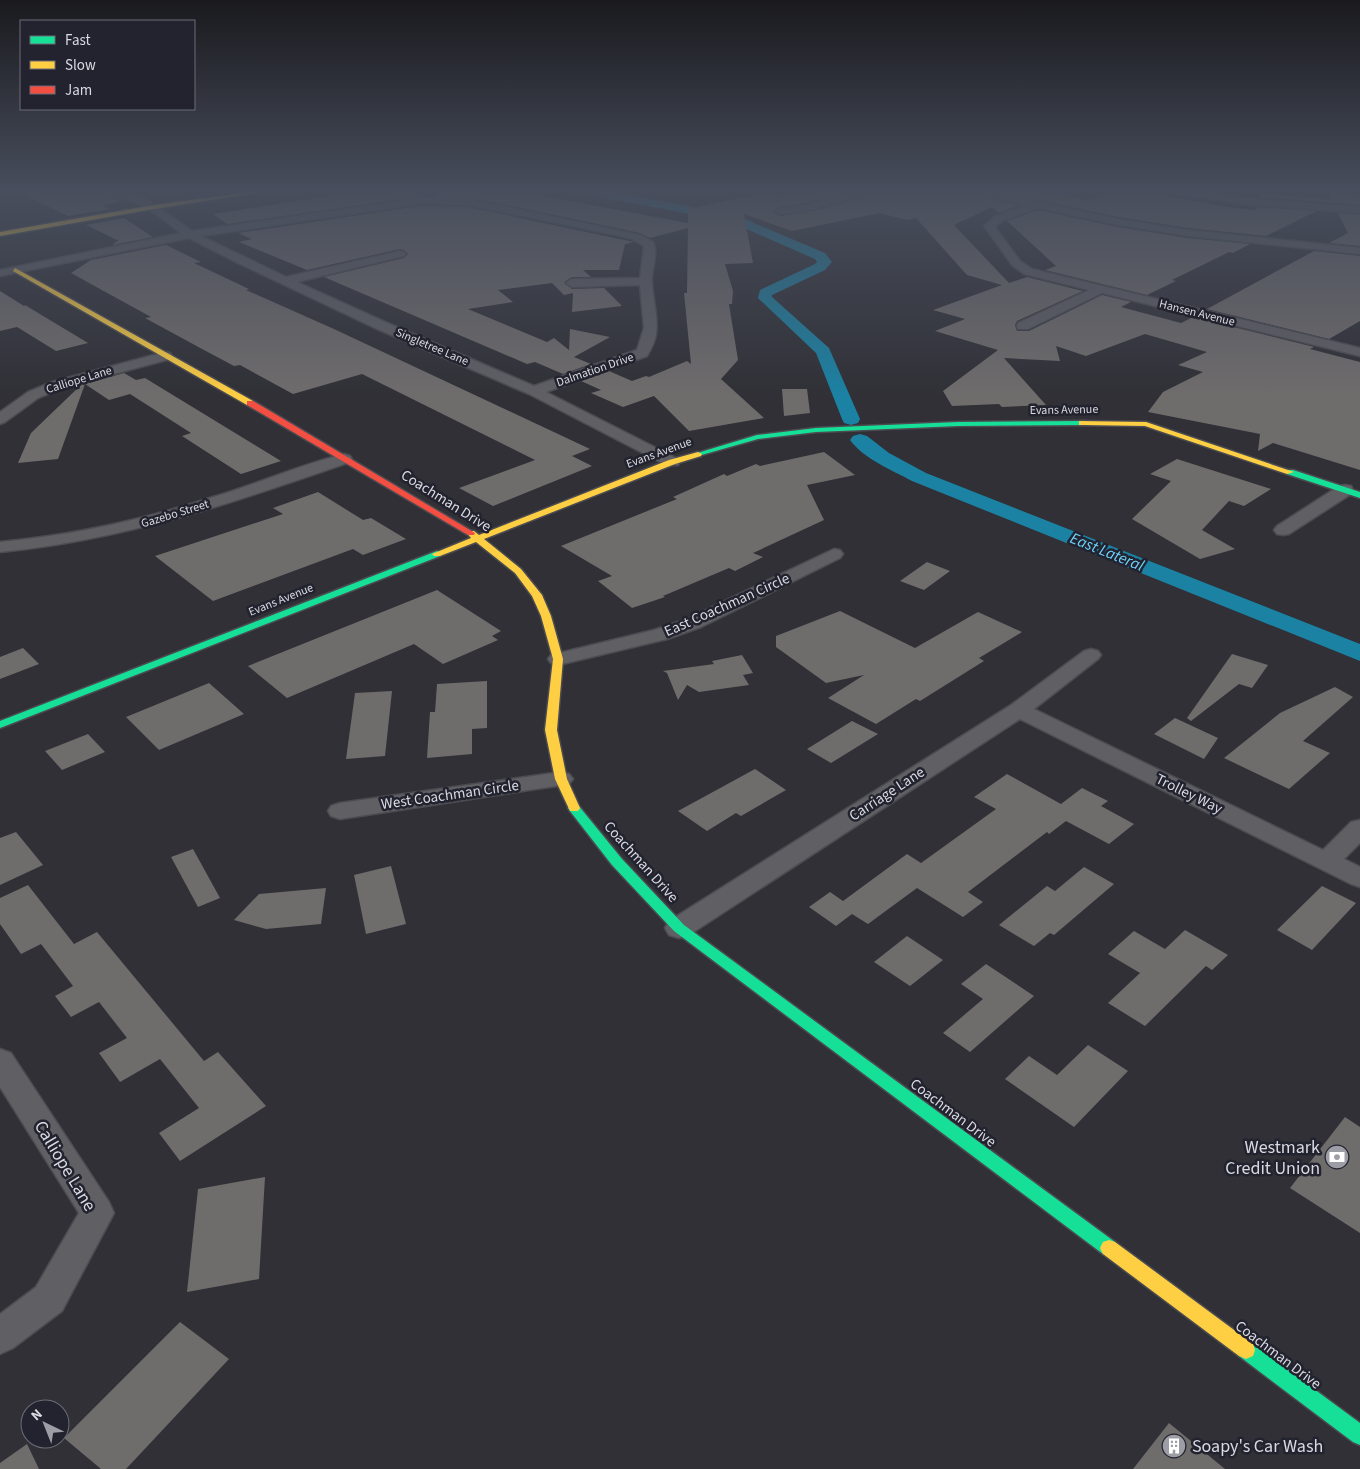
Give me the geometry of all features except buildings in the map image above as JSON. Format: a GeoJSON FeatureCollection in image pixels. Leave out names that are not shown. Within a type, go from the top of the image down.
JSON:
{"type":"FeatureCollection","features":[{"type":"Feature","properties":{"kind":"street"},"geometry":{"type":"LineString","coordinates":[[0,273],[66,260]]}},
{"type":"Feature","properties":{"kind":"street","name":"Singletree Lane"},"geometry":{"type":"LineString","coordinates":[[242,260],[380,325],[534,391],[672,462]]}},
{"type":"Feature","properties":{"kind":"street"},"geometry":{"type":"LineString","coordinates":[[285,281],[376,260]]}},
{"type":"Feature","properties":{"kind":"street","name":"Dalmation Drive"},"geometry":{"type":"LineString","coordinates":[[534,391],[642,353],[648,344],[651,322],[646,281],[649,260]]}},
{"type":"Feature","properties":{"kind":"street","name":"Hansen Avenue"},"geometry":{"type":"LineString","coordinates":[[1013,260],[1028,272],[1360,352]]}},
{"type":"Feature","properties":{"kind":"street","name":"Coachman Drive"},"geometry":{"type":"LineString","coordinates":[[15,270],[165,356],[227,389],[478,537],[518,571],[537,594],[546,616],[558,659],[551,730],[561,779],[574,808],[617,862],[680,928],[1360,1435]]}},
{"type":"Feature","properties":{"kind":"street"},"geometry":{"type":"LineString","coordinates":[[572,283],[646,281]]}},
{"type":"Feature","properties":{"kind":"street"},"geometry":{"type":"LineString","coordinates":[[1023,326],[1100,290]]}},
{"type":"Feature","properties":{"kind":"street","name":"Calliope Lane"},"geometry":{"type":"LineString","coordinates":[[0,419],[33,395],[57,385],[165,356]]}},
{"type":"Feature","properties":{"kind":"street","name":"Evans Avenue"},"geometry":{"type":"LineString","coordinates":[[0,725],[672,462],[757,437],[816,430],[958,424],[1146,424],[1353,492]]}},
{"type":"Feature","properties":{"kind":"street","name":"Gazebo Street"},"geometry":{"type":"LineString","coordinates":[[0,547],[26,545],[96,534],[155,522],[344,459]]}},
{"type":"Feature","properties":{"kind":"street"},"geometry":{"type":"LineString","coordinates":[[1283,530],[1353,492]]}},
{"type":"Feature","properties":{"kind":"street","name":"East Coachman Circle"},"geometry":{"type":"LineString","coordinates":[[558,659],[660,636],[694,623],[834,554]]}},
{"type":"Feature","properties":{"kind":"street","name":"Carriage Lane"},"geometry":{"type":"LineString","coordinates":[[680,928],[1019,710],[1091,656]]}},
{"type":"Feature","properties":{"kind":"street","name":"Trolley Way"},"geometry":{"type":"LineString","coordinates":[[1019,710],[1360,878]]}},
{"type":"Feature","properties":{"kind":"street","name":"West Coachman Circle"},"geometry":{"type":"LineString","coordinates":[[340,811],[561,779]]}},
{"type":"Feature","properties":{"kind":"street"},"geometry":{"type":"LineString","coordinates":[[1327,861],[1360,828]]}},
{"type":"Feature","properties":{"kind":"street","name":"Calliope Lane"},"geometry":{"type":"LineString","coordinates":[[0,1061],[97,1212],[49,1299],[0,1336]]}},
{"type":"Feature","properties":{"kind":"waterway","name":"East Lateral"},"geometry":{"type":"LineString","coordinates":[[823,260],[825,262],[820,267],[765,293],[765,298],[823,351],[851,419]]}},
{"type":"Feature","properties":{"kind":"waterway","name":"East Lateral"},"geometry":{"type":"LineString","coordinates":[[860,440],[882,457],[919,477],[1360,653]]}},
{"type":"Feature","properties":{"kind":"traffic: fast"},"geometry":{"type":"LineString","coordinates":[[698,454],[757,437],[816,430],[958,424],[1082,423]]}},
{"type":"Feature","properties":{"kind":"traffic: fast"},"geometry":{"type":"LineString","coordinates":[[1290,472],[1360,495]]}},
{"type":"Feature","properties":{"kind":"traffic: fast"},"geometry":{"type":"LineString","coordinates":[[0,725],[437,554]]}},
{"type":"Feature","properties":{"kind":"traffic: fast"},"geometry":{"type":"LineString","coordinates":[[574,808],[617,862],[679,928],[1109,1248]]}},
{"type":"Feature","properties":{"kind":"traffic: fast"},"geometry":{"type":"LineString","coordinates":[[1246,1350],[1360,1435]]}},
{"type":"Feature","properties":{"kind":"traffic: slow"},"geometry":{"type":"LineString","coordinates":[[15,270],[250,403]]}},
{"type":"Feature","properties":{"kind":"traffic: slow"},"geometry":{"type":"LineString","coordinates":[[1082,423],[1146,424],[1290,472]]}},
{"type":"Feature","properties":{"kind":"traffic: slow"},"geometry":{"type":"LineString","coordinates":[[437,554],[672,462],[698,454]]}},
{"type":"Feature","properties":{"kind":"traffic: slow"},"geometry":{"type":"LineString","coordinates":[[471,533],[518,571],[537,595],[546,616],[558,659],[551,730],[561,779],[574,808]]}},
{"type":"Feature","properties":{"kind":"traffic: slow"},"geometry":{"type":"LineString","coordinates":[[1109,1248],[1246,1350]]}},
{"type":"Feature","properties":{"kind":"traffic: jam"},"geometry":{"type":"LineString","coordinates":[[250,403],[471,533]]}},
{"type":"Feature","properties":{"kind":"place","name":"Westmark Credit Union"},"geometry":{"type":"Point","coordinates":[1337,1157]}},
{"type":"Feature","properties":{"kind":"place","name":"Soapy's Car Wash"},"geometry":{"type":"Point","coordinates":[1174,1446]}}]}
